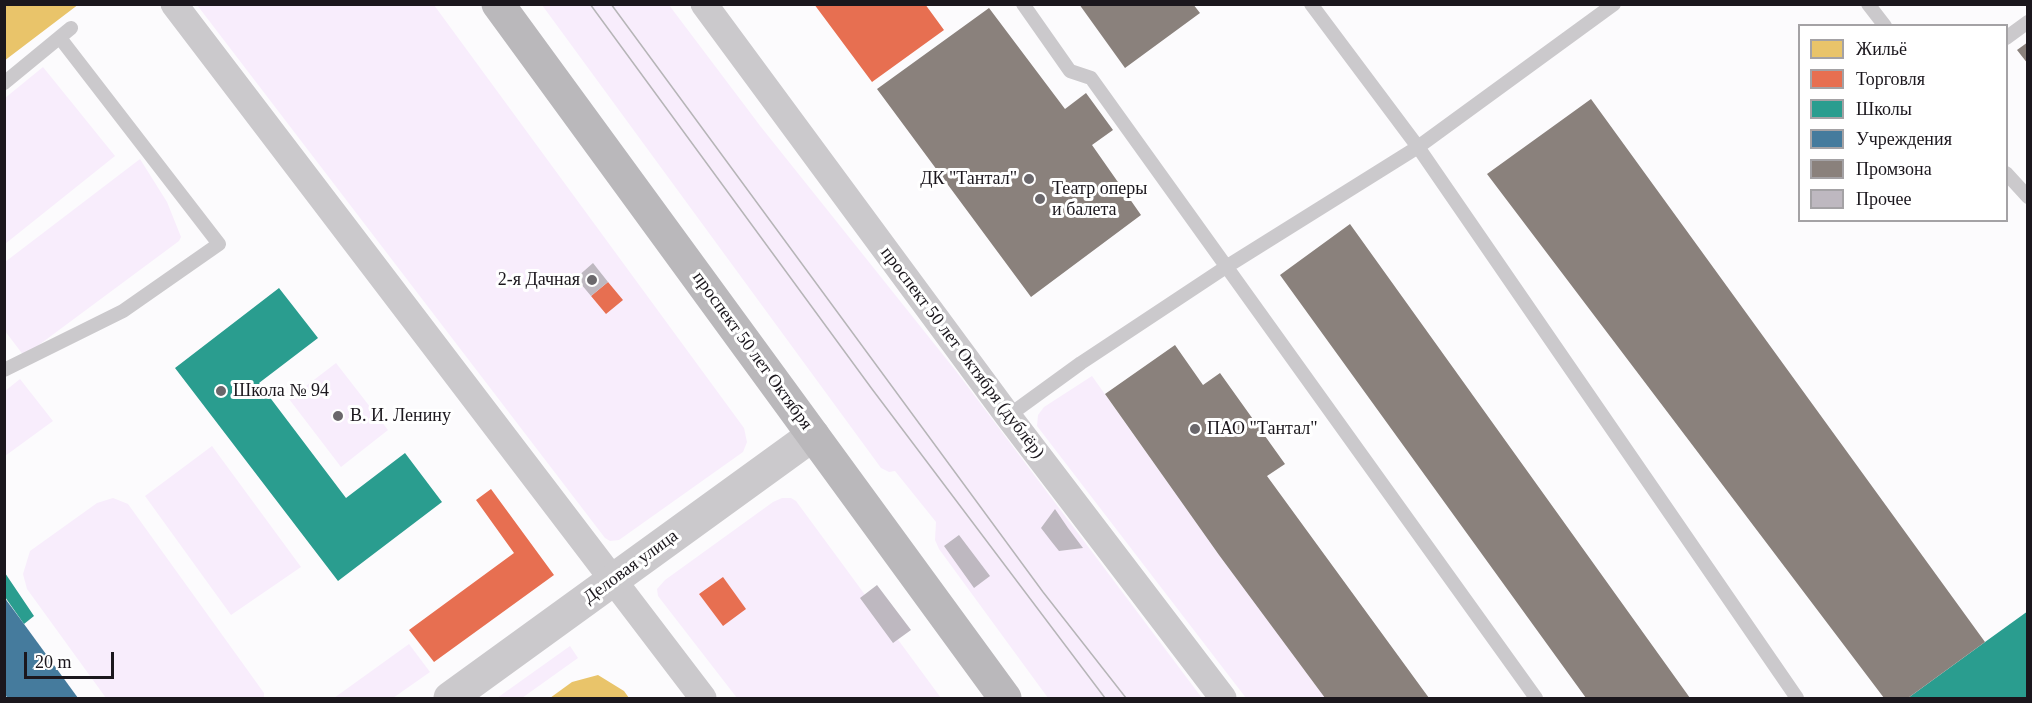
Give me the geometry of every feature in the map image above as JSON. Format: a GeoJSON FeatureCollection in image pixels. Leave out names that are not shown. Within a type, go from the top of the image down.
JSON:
{"type":"FeatureCollection","features":[{"type":"Feature","properties":{"kind":"main road","name":"проспект 50 лет Октября"},"geometry":{"type":"LineString","coordinates":[[498,4],[1005,699]]}},
{"type":"Feature","properties":{"kind":"street"},"geometry":{"type":"LineString","coordinates":[[174,4],[703,699]]}},
{"type":"Feature","properties":{"kind":"street","name":"проспект 50 лет Октября (дублёр)"},"geometry":{"type":"LineString","coordinates":[[704,4],[1008,416],[1223,699]]}},
{"type":"Feature","properties":{"kind":"street","name":"Деловая улица"},"geometry":{"type":"LineString","coordinates":[[450,699],[813,435]]}},
{"type":"Feature","properties":{"kind":"lane"},"geometry":{"type":"LineString","coordinates":[[1023,4],[1070,71],[1091,78],[1536,699]]}},
{"type":"Feature","properties":{"kind":"lane"},"geometry":{"type":"LineString","coordinates":[[1311,4],[1418,147],[1797,699]]}},
{"type":"Feature","properties":{"kind":"lane"},"geometry":{"type":"LineString","coordinates":[[1008,416],[1081,363],[1226,267],[1418,147],[1614,4]]}},
{"type":"Feature","properties":{"kind":"lane"},"geometry":{"type":"LineString","coordinates":[[1868,4],[1883,24]]}},
{"type":"Feature","properties":{"kind":"lane"},"geometry":{"type":"LineString","coordinates":[[2008,37],[2028,22]]}},
{"type":"Feature","properties":{"kind":"lane"},"geometry":{"type":"LineString","coordinates":[[4,83],[71,28]]}},
{"type":"Feature","properties":{"kind":"lane"},"geometry":{"type":"LineString","coordinates":[[4,370],[123,311],[219,244],[60,38]]}},
{"type":"Feature","properties":{"kind":"lane"},"geometry":{"type":"LineString","coordinates":[[2008,174],[2028,197]]}},
{"type":"Feature","properties":{"kind":"shaded area"},"geometry":{"type":"Polygon","coordinates":[[[197,5],[434,5],[744,428],[747,442],[743,452],[619,540],[610,541],[605,538],[197,5]]]}},
{"type":"Feature","properties":{"kind":"shaded area"},"geometry":{"type":"Polygon","coordinates":[[[542,5],[669,5],[761,127],[956,371],[1202,698],[1048,698],[939,549],[935,540],[936,522],[895,471],[889,472],[881,468],[542,5]]]}},
{"type":"Feature","properties":{"kind":"shaded area"},"geometry":{"type":"Polygon","coordinates":[[[43,67],[115,156],[5,244],[5,98],[43,67]]]}},
{"type":"Feature","properties":{"kind":"shaded area"},"geometry":{"type":"Polygon","coordinates":[[[140,159],[167,202],[181,237],[179,241],[24,356],[5,331],[5,262],[140,159]]]}},
{"type":"Feature","properties":{"kind":"shaded area"},"geometry":{"type":"Polygon","coordinates":[[[336,363],[388,430],[341,467],[289,399],[336,363]]]}},
{"type":"Feature","properties":{"kind":"shaded area"},"geometry":{"type":"Polygon","coordinates":[[[1092,376],[1219,555],[1325,698],[1246,698],[1037,426],[1038,415],[1044,407],[1092,376]]]}},
{"type":"Feature","properties":{"kind":"shaded area"},"geometry":{"type":"Polygon","coordinates":[[[20,379],[53,421],[5,456],[5,391],[20,379]]]}},
{"type":"Feature","properties":{"kind":"shaded area"},"geometry":{"type":"Polygon","coordinates":[[[212,446],[301,567],[231,615],[145,496],[212,446]]]}},
{"type":"Feature","properties":{"kind":"shaded area"},"geometry":{"type":"Polygon","coordinates":[[[113,498],[128,504],[264,693],[264,698],[106,698],[27,589],[23,574],[30,551],[97,503],[113,498]]]}},
{"type":"Feature","properties":{"kind":"shaded area"},"geometry":{"type":"Polygon","coordinates":[[[782,498],[791,498],[796,501],[941,698],[737,698],[658,596],[657,589],[665,580],[773,502],[782,498]]]}},
{"type":"Feature","properties":{"kind":"shaded area"},"geometry":{"type":"Polygon","coordinates":[[[409,644],[430,672],[393,698],[334,698],[409,644]]]}},
{"type":"Feature","properties":{"kind":"shaded area"},"geometry":{"type":"Polygon","coordinates":[[[570,646],[578,658],[522,698],[497,698],[570,646]]]}},
{"type":"Feature","properties":{"kind":"building: Жильё"},"geometry":{"type":"Polygon","coordinates":[[[4,4],[79,4],[4,61],[4,4]]]}},
{"type":"Feature","properties":{"kind":"building: Жильё"},"geometry":{"type":"Polygon","coordinates":[[[598,675],[624,691],[629,698],[550,698],[572,682],[598,675]]]}},
{"type":"Feature","properties":{"kind":"building: Торговля"},"geometry":{"type":"Polygon","coordinates":[[[814,4],[925,4],[944,30],[872,82],[814,4]]]}},
{"type":"Feature","properties":{"kind":"building: Торговля"},"geometry":{"type":"Polygon","coordinates":[[[608,282],[623,300],[606,314],[591,296],[608,282]]]}},
{"type":"Feature","properties":{"kind":"building: Торговля"},"geometry":{"type":"Polygon","coordinates":[[[491,489],[554,575],[434,662],[409,630],[514,553],[476,500],[491,489]]]}},
{"type":"Feature","properties":{"kind":"building: Торговля"},"geometry":{"type":"Polygon","coordinates":[[[723,577],[746,609],[723,626],[699,594],[723,577]]]}},
{"type":"Feature","properties":{"kind":"building: Школы"},"geometry":{"type":"Polygon","coordinates":[[[279,288],[318,338],[259,383],[346,498],[405,453],[442,502],[338,581],[175,368],[279,288]]]}},
{"type":"Feature","properties":{"kind":"building: Школы"},"geometry":{"type":"Polygon","coordinates":[[[5,573],[34,616],[24,624],[5,597],[5,573]]]}},
{"type":"Feature","properties":{"kind":"building: Школы"},"geometry":{"type":"Polygon","coordinates":[[[2028,611],[2028,698],[1908,698],[1985,642],[2028,611]]]}},
{"type":"Feature","properties":{"kind":"building: Учреждения"},"geometry":{"type":"Polygon","coordinates":[[[4,597],[78,698],[8,698],[4,694],[4,597]]]}},
{"type":"Feature","properties":{"kind":"building: Промзона"},"geometry":{"type":"Polygon","coordinates":[[[1079,4],[1193,4],[1200,13],[1125,68],[1079,4]]]}},
{"type":"Feature","properties":{"kind":"building: Промзона","name":"ДК \"Тантал\""},"geometry":{"type":"Polygon","coordinates":[[[989,8],[1065,109],[1086,93],[1113,130],[1092,145],[1141,215],[1031,297],[877,89],[989,8]]]}},
{"type":"Feature","properties":{"kind":"building: Промзона"},"geometry":{"type":"Polygon","coordinates":[[[2028,42],[2028,64],[2017,50],[2028,42]]]}},
{"type":"Feature","properties":{"kind":"building: Промзона"},"geometry":{"type":"Polygon","coordinates":[[[1591,99],[1985,642],[1908,698],[1884,698],[1487,174],[1591,99]]]}},
{"type":"Feature","properties":{"kind":"building: Промзона"},"geometry":{"type":"Polygon","coordinates":[[[1350,224],[1690,698],[1586,698],[1280,275],[1350,224]]]}},
{"type":"Feature","properties":{"kind":"building: Промзона"},"geometry":{"type":"Polygon","coordinates":[[[1175,345],[1203,385],[1220,373],[1285,464],[1267,476],[1429,698],[1325,698],[1219,555],[1105,394],[1175,345]]]}},
{"type":"Feature","properties":{"kind":"building: Прочее","name":"2-я Дачная"},"geometry":{"type":"Polygon","coordinates":[[[593,263],[608,282],[591,296],[576,278],[593,263]]]}},
{"type":"Feature","properties":{"kind":"building: Прочее"},"geometry":{"type":"Polygon","coordinates":[[[1055,509],[1083,548],[1059,551],[1041,528],[1055,509]]]}},
{"type":"Feature","properties":{"kind":"building: Прочее"},"geometry":{"type":"Polygon","coordinates":[[[959,535],[990,576],[974,588],[944,546],[959,535]]]}},
{"type":"Feature","properties":{"kind":"building: Прочее"},"geometry":{"type":"Polygon","coordinates":[[[877,585],[911,630],[893,643],[860,598],[877,585]]]}},
{"type":"Feature","properties":{"kind":"tram line"},"geometry":{"type":"LineString","coordinates":[[590,4],[872,389],[1105,698]]}},
{"type":"Feature","properties":{"kind":"tram line"},"geometry":{"type":"LineString","coordinates":[[611,4],[1043,592],[1126,698]]}},
{"type":"Feature","properties":{"kind":"place","name":"ДК \"Тантал\""},"geometry":{"type":"Point","coordinates":[1029,179]}},
{"type":"Feature","properties":{"kind":"place","name":"Театр оперы и балета"},"geometry":{"type":"Point","coordinates":[1040,199]}},
{"type":"Feature","properties":{"kind":"place","name":"2-я Дачная"},"geometry":{"type":"Point","coordinates":[592,280]}},
{"type":"Feature","properties":{"kind":"place","name":"Школа № 94"},"geometry":{"type":"Point","coordinates":[221,391]}},
{"type":"Feature","properties":{"kind":"place","name":"В. И. Ленину"},"geometry":{"type":"Point","coordinates":[338,416]}},
{"type":"Feature","properties":{"kind":"place","name":"ПАО \"Тантал\""},"geometry":{"type":"Point","coordinates":[1195,429]}}]}
